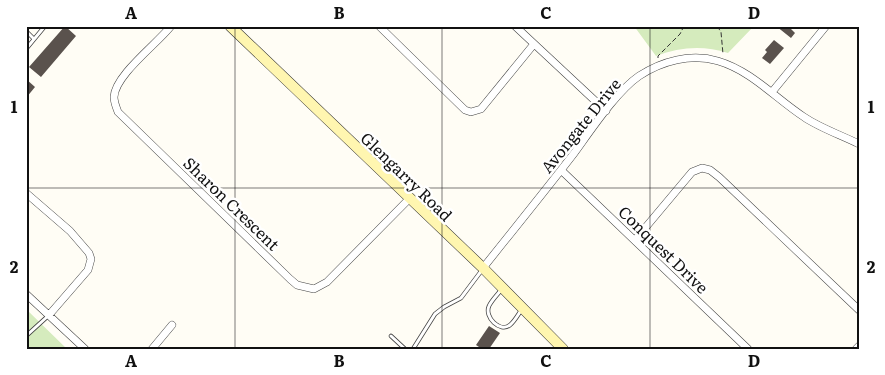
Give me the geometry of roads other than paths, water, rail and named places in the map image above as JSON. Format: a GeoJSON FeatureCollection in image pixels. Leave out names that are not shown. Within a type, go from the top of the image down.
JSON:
{"type":"FeatureCollection","features":[{"type":"Feature","properties":{"kind":"street","name":"Sharon Crescent"},"geometry":{"type":"LineString","coordinates":[[171,26],[123,76],[114,96],[118,112],[297,285],[314,290],[327,282],[409,198]]}},
{"type":"Feature","properties":{"kind":"street","name":"Glengarry Road"},"geometry":{"type":"LineString","coordinates":[[230,26],[483,268],[560,348]]}},
{"type":"Feature","properties":{"kind":"street"},"geometry":{"type":"LineString","coordinates":[[379,26],[465,110],[471,112],[481,109],[534,44]]}},
{"type":"Feature","properties":{"kind":"street"},"geometry":{"type":"LineString","coordinates":[[515,26],[606,111]]}},
{"type":"Feature","properties":{"kind":"street"},"geometry":{"type":"LineString","coordinates":[[772,92],[826,26]]}},
{"type":"Feature","properties":{"kind":"street","name":"Avongate Drive"},"geometry":{"type":"LineString","coordinates":[[483,268],[606,111],[630,84],[638,77],[658,66],[678,59],[700,58],[721,62],[745,74],[772,92],[806,119],[859,144]]}},
{"type":"Feature","properties":{"kind":"street"},"geometry":{"type":"LineString","coordinates":[[635,240],[692,172],[702,168],[710,170],[859,310]]}},
{"type":"Feature","properties":{"kind":"street","name":"Conquest Drive"},"geometry":{"type":"LineString","coordinates":[[561,170],[748,349]]}},
{"type":"Feature","properties":{"kind":"street"},"geometry":{"type":"LineString","coordinates":[[26,193],[70,231],[89,253],[91,259],[88,270],[49,315]]}},
{"type":"Feature","properties":{"kind":"street"},"geometry":{"type":"LineString","coordinates":[[26,294],[84,349]]}},
{"type":"Feature","properties":{"kind":"street"},"geometry":{"type":"LineString","coordinates":[[152,349],[172,325]]}},
{"type":"Feature","properties":{"kind":"street"},"geometry":{"type":"LineString","coordinates":[[856,349],[859,346]]}},
{"type":"Feature","properties":{"kind":"lane"},"geometry":{"type":"LineString","coordinates":[[26,49],[45,26]]}},
{"type":"Feature","properties":{"kind":"lane"},"geometry":{"type":"LineString","coordinates":[[26,32],[34,39]]}},
{"type":"Feature","properties":{"kind":"lane"},"geometry":{"type":"LineString","coordinates":[[412,349],[435,314],[444,306],[461,298],[483,268]]}},
{"type":"Feature","properties":{"kind":"lane"},"geometry":{"type":"LineString","coordinates":[[502,288],[488,307],[488,314],[494,324],[503,327],[510,325],[522,308]]}},
{"type":"Feature","properties":{"kind":"lane"},"geometry":{"type":"LineString","coordinates":[[26,336],[49,315]]}},
{"type":"Feature","properties":{"kind":"lane"},"geometry":{"type":"LineString","coordinates":[[391,336],[405,349]]}}]}
